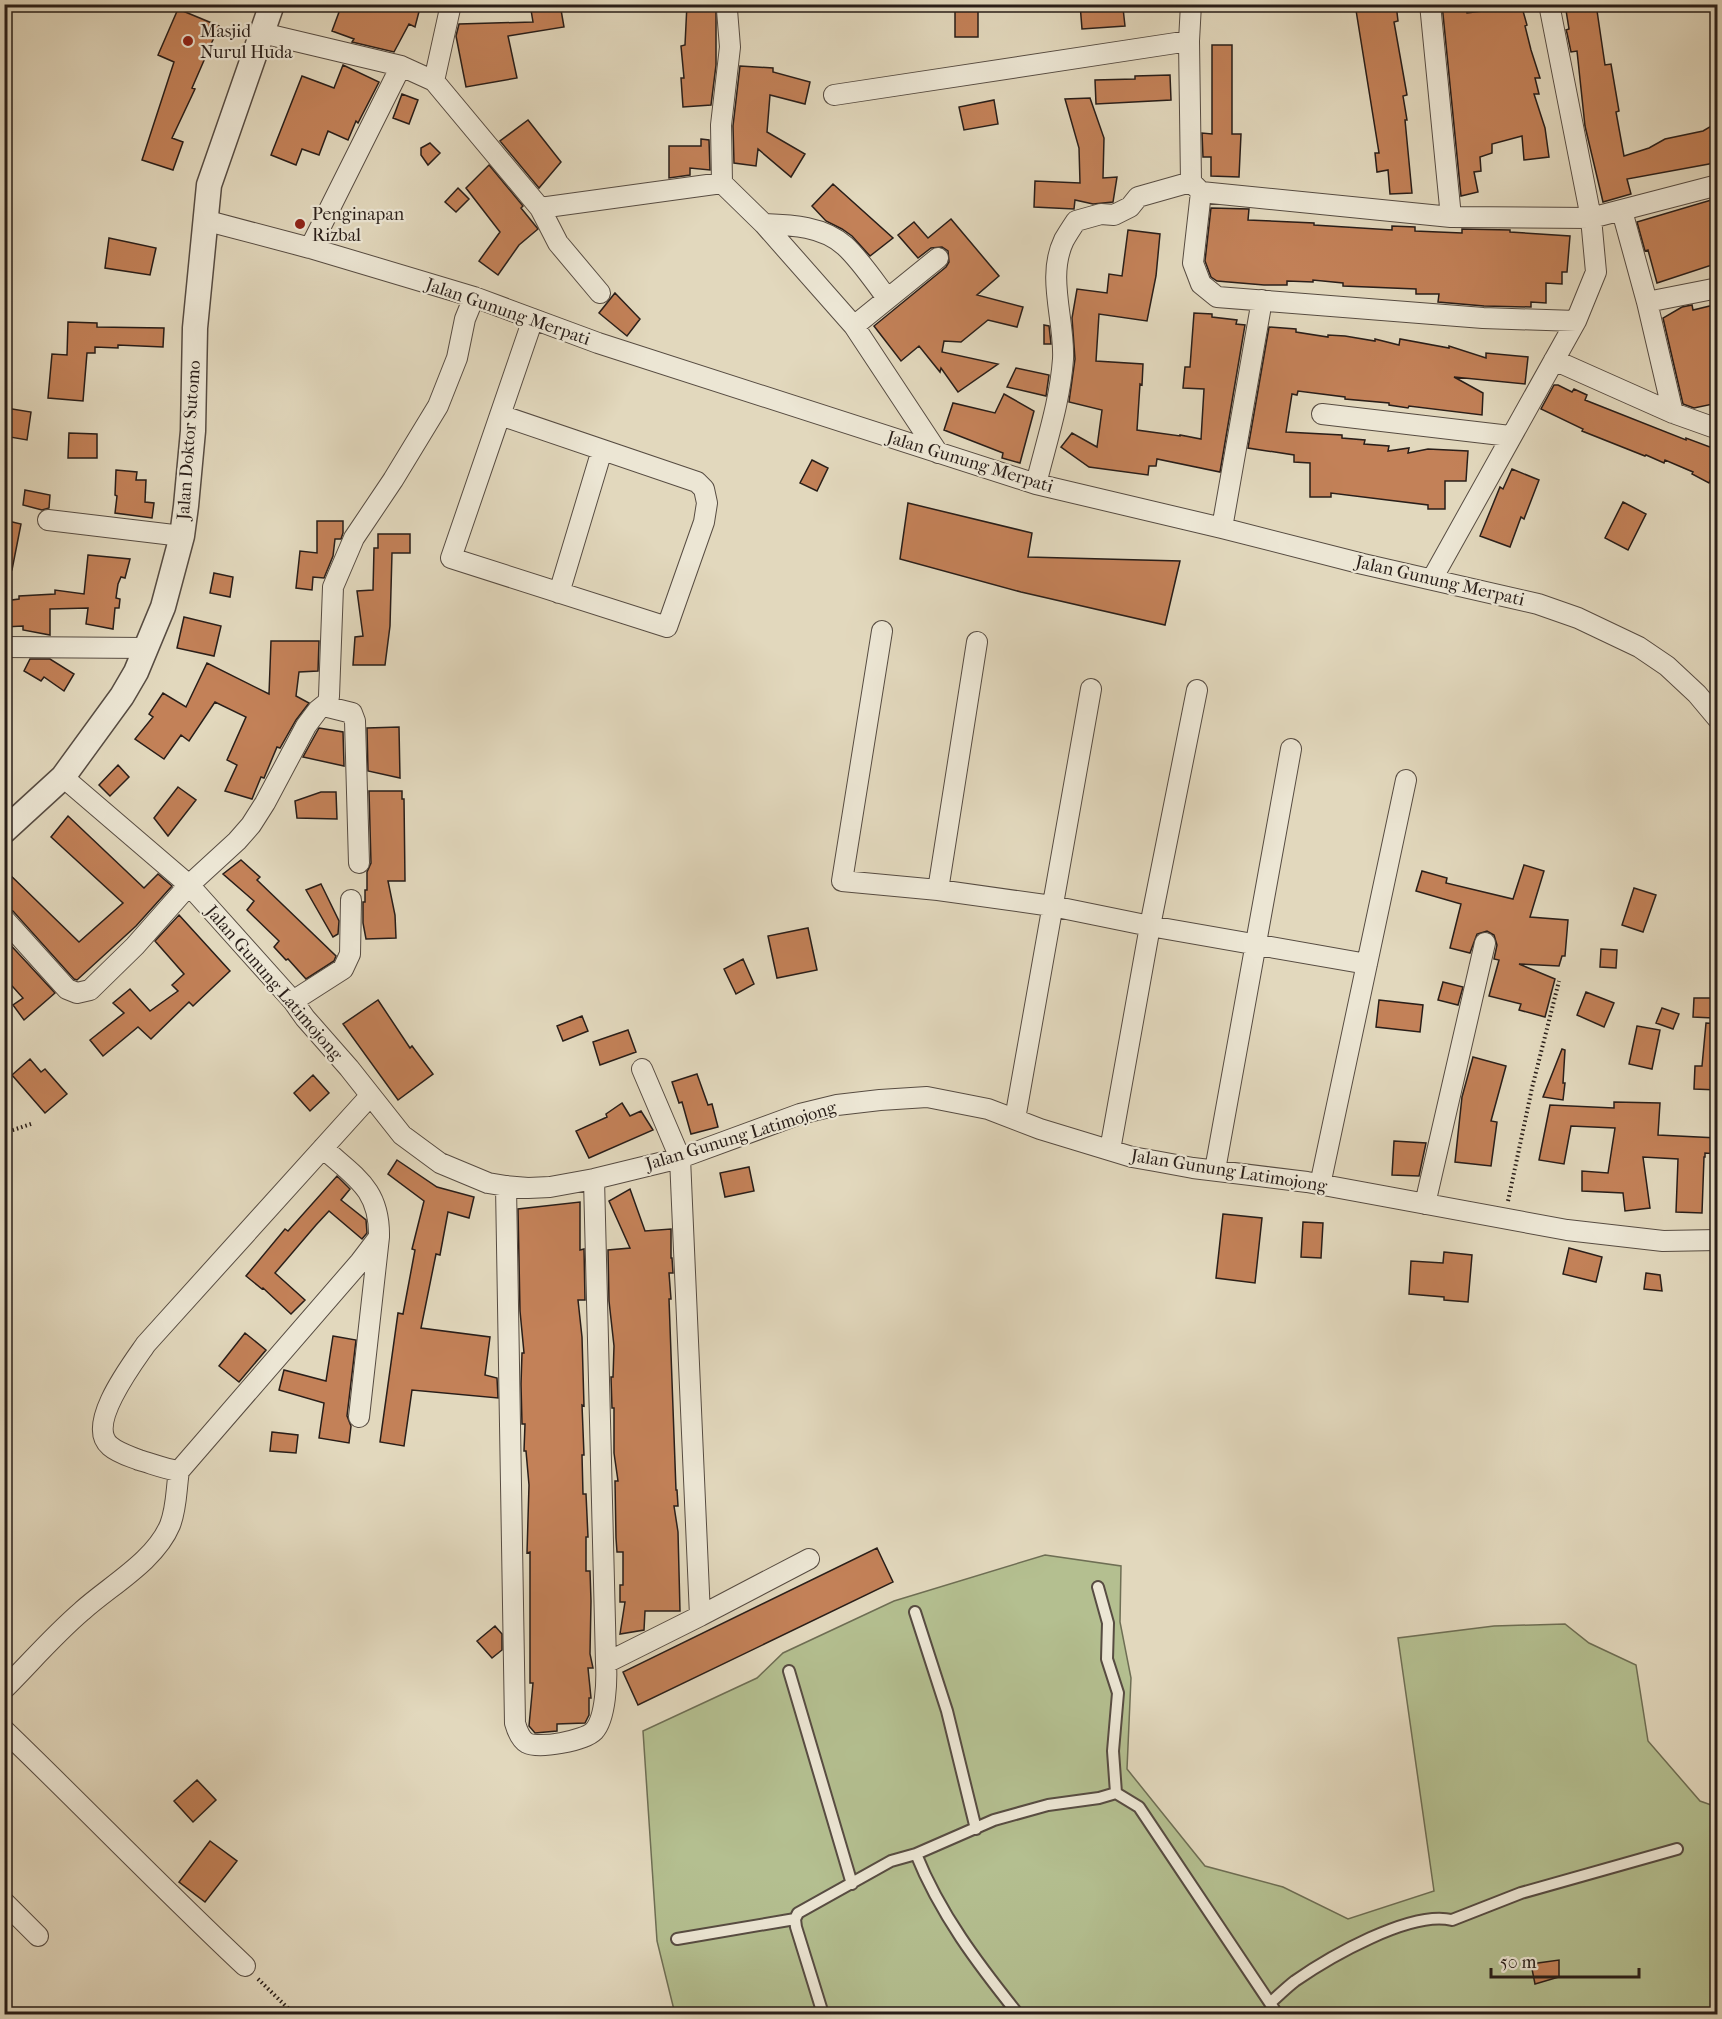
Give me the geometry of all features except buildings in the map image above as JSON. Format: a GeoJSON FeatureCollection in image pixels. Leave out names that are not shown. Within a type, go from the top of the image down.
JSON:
{"type":"FeatureCollection","features":[{"type":"Feature","properties":{"kind":"street","name":"Jalan Doktor Sutomo"},"geometry":{"type":"LineString","coordinates":[[4,831],[63,777],[122,696],[147,648],[163,607],[182,536],[193,431],[195,327],[209,185],[272,4]]}},
{"type":"Feature","properties":{"kind":"street"},"geometry":{"type":"LineString","coordinates":[[434,81],[451,4]]}},
{"type":"Feature","properties":{"kind":"street"},"geometry":{"type":"LineString","coordinates":[[1191,4],[1189,41],[1196,187],[1193,263],[1201,284],[1217,297],[1483,318],[1576,321]]}},
{"type":"Feature","properties":{"kind":"street"},"geometry":{"type":"LineString","coordinates":[[1430,4],[1451,217]]}},
{"type":"Feature","properties":{"kind":"street"},"geometry":{"type":"LineString","coordinates":[[1432,579],[1576,321],[1596,272],[1591,218],[1549,4]]}},
{"type":"Feature","properties":{"kind":"street"},"geometry":{"type":"LineString","coordinates":[[727,10],[730,47],[720,125],[723,183],[764,224],[854,326],[938,453]]}},
{"type":"Feature","properties":{"kind":"street"},"geometry":{"type":"LineString","coordinates":[[262,33],[400,66],[434,81],[540,208],[558,243],[600,293]]}},
{"type":"Feature","properties":{"kind":"street"},"geometry":{"type":"LineString","coordinates":[[834,94],[1189,41]]}},
{"type":"Feature","properties":{"kind":"street"},"geometry":{"type":"LineString","coordinates":[[310,248],[400,66]]}},
{"type":"Feature","properties":{"kind":"street"},"geometry":{"type":"LineString","coordinates":[[540,208],[723,183]]}},
{"type":"Feature","properties":{"kind":"street"},"geometry":{"type":"LineString","coordinates":[[1036,484],[1059,390],[1063,357],[1056,281],[1058,261],[1064,241],[1077,221],[1101,214],[1114,214],[1130,207],[1138,197],[1196,187],[1451,217],[1591,218],[1718,185]]}},
{"type":"Feature","properties":{"kind":"street"},"geometry":{"type":"LineString","coordinates":[[1622,211],[1647,302],[1673,413]]}},
{"type":"Feature","properties":{"kind":"street","name":"Jalan Gunung Merpati"},"geometry":{"type":"LineString","coordinates":[[204,220],[310,248],[474,297],[598,343],[1036,484],[1362,564],[1538,604],[1611,632],[1639,647],[1667,666],[1697,694],[1718,719]]}},
{"type":"Feature","properties":{"kind":"street"},"geometry":{"type":"LineString","coordinates":[[764,224],[796,225],[822,232],[845,246],[887,298]]}},
{"type":"Feature","properties":{"kind":"street"},"geometry":{"type":"LineString","coordinates":[[854,326],[938,258]]}},
{"type":"Feature","properties":{"kind":"street"},"geometry":{"type":"LineString","coordinates":[[1647,302],[1718,288]]}},
{"type":"Feature","properties":{"kind":"street"},"geometry":{"type":"LineString","coordinates":[[4,919],[67,990],[77,993],[90,990],[135,946],[189,885],[251,825],[306,726],[324,706],[329,696],[333,587],[354,538],[438,406],[457,358],[465,318],[474,297]]}},
{"type":"Feature","properties":{"kind":"street"},"geometry":{"type":"LineString","coordinates":[[1222,528],[1262,300]]}},
{"type":"Feature","properties":{"kind":"street"},"geometry":{"type":"LineString","coordinates":[[500,416],[697,482],[704,489],[708,503],[704,522],[667,627],[451,558],[533,319]]}},
{"type":"Feature","properties":{"kind":"street"},"geometry":{"type":"LineString","coordinates":[[1554,360],[1673,413],[1718,429]]}},
{"type":"Feature","properties":{"kind":"street"},"geometry":{"type":"LineString","coordinates":[[1322,414],[1510,436]]}},
{"type":"Feature","properties":{"kind":"street"},"geometry":{"type":"LineString","coordinates":[[559,592],[602,450]]}},
{"type":"Feature","properties":{"kind":"street"},"geometry":{"type":"LineString","coordinates":[[48,520],[182,536]]}},
{"type":"Feature","properties":{"kind":"street"},"geometry":{"type":"LineString","coordinates":[[882,631],[842,881],[938,890],[1052,906],[1150,926],[1366,964]]}},
{"type":"Feature","properties":{"kind":"street"},"geometry":{"type":"LineString","coordinates":[[938,890],[977,642]]}},
{"type":"Feature","properties":{"kind":"street"},"geometry":{"type":"LineString","coordinates":[[4,647],[147,648]]}},
{"type":"Feature","properties":{"kind":"street"},"geometry":{"type":"LineString","coordinates":[[1015,1119],[1090,689]]}},
{"type":"Feature","properties":{"kind":"street"},"geometry":{"type":"LineString","coordinates":[[1110,1150],[1150,926],[1197,690]]}},
{"type":"Feature","properties":{"kind":"street"},"geometry":{"type":"LineString","coordinates":[[324,706],[352,713],[355,721],[359,864]]}},
{"type":"Feature","properties":{"kind":"street"},"geometry":{"type":"LineString","coordinates":[[1215,1170],[1291,749]]}},
{"type":"Feature","properties":{"kind":"street","name":"Jalan Gunung Latimojong"},"geometry":{"type":"LineString","coordinates":[[63,777],[189,885],[294,1001],[305,1018],[402,1135],[431,1157],[474,1178],[506,1186],[550,1187],[680,1158],[800,1114],[837,1105],[927,1097],[988,1109],[1040,1129],[1155,1161],[1265,1176],[1503,1219],[1626,1237],[1663,1241],[1718,1240]]}},
{"type":"Feature","properties":{"kind":"street"},"geometry":{"type":"LineString","coordinates":[[1320,1185],[1406,780]]}},
{"type":"Feature","properties":{"kind":"street"},"geometry":{"type":"LineString","coordinates":[[294,1001],[343,969],[350,954],[351,900]]}},
{"type":"Feature","properties":{"kind":"street"},"geometry":{"type":"LineString","coordinates":[[1425,1204],[1485,943]]}},
{"type":"Feature","properties":{"kind":"street"},"geometry":{"type":"LineString","coordinates":[[642,1069],[680,1158],[700,1616]]}},
{"type":"Feature","properties":{"kind":"street"},"geometry":{"type":"LineString","coordinates":[[179,1470],[166,1469],[123,1454],[108,1446],[103,1434],[103,1422],[118,1387],[146,1344],[370,1096]]}},
{"type":"Feature","properties":{"kind":"street"},"geometry":{"type":"LineString","coordinates":[[323,1148],[371,1194],[380,1219],[359,1417]]}},
{"type":"Feature","properties":{"kind":"street"},"geometry":{"type":"LineString","coordinates":[[506,1186],[515,1723],[523,1740],[532,1744],[559,1743],[582,1738],[599,1724],[607,1678],[594,1179]]}},
{"type":"Feature","properties":{"kind":"street"},"geometry":{"type":"LineString","coordinates":[[4,1689],[82,1611],[157,1547],[169,1526],[175,1508],[179,1470],[360,1262],[379,1237]]}},
{"type":"Feature","properties":{"kind":"street"},"geometry":{"type":"LineString","coordinates":[[606,1663],[809,1559]]}},
{"type":"Feature","properties":{"kind":"street"},"geometry":{"type":"LineString","coordinates":[[4,1730],[244,1966]]}},
{"type":"Feature","properties":{"kind":"street"},"geometry":{"type":"LineString","coordinates":[[4,1902],[38,1936]]}},
{"type":"Feature","properties":{"kind":"lane"},"geometry":{"type":"LineString","coordinates":[[1098,1587],[1108,1623],[1107,1659],[1118,1693],[1113,1751],[1116,1793]]}},
{"type":"Feature","properties":{"kind":"lane"},"geometry":{"type":"LineString","coordinates":[[915,1612],[947,1711],[976,1828]]}},
{"type":"Feature","properties":{"kind":"lane"},"geometry":{"type":"LineString","coordinates":[[789,1671],[852,1884]]}},
{"type":"Feature","properties":{"kind":"lane"},"geometry":{"type":"LineString","coordinates":[[823,2014],[803,1953],[795,1919],[798,1913],[891,1861],[916,1854],[994,1820],[1048,1805],[1100,1798],[1116,1793],[1139,1807],[1277,2014]]}},
{"type":"Feature","properties":{"kind":"lane"},"geometry":{"type":"LineString","coordinates":[[1270,2003],[1293,1982],[1320,1965],[1367,1939],[1406,1924],[1434,1919],[1452,1920],[1521,1893],[1677,1848]]}},
{"type":"Feature","properties":{"kind":"lane"},"geometry":{"type":"LineString","coordinates":[[916,1854],[946,1917],[1018,2014]]}},
{"type":"Feature","properties":{"kind":"lane"},"geometry":{"type":"LineString","coordinates":[[677,1939],[795,1919]]}},
{"type":"Feature","properties":{"kind":"path"},"geometry":{"type":"LineString","coordinates":[[1503,1219],[1559,981]]}},
{"type":"Feature","properties":{"kind":"path"},"geometry":{"type":"LineString","coordinates":[[4,1132],[31,1124]]}},
{"type":"Feature","properties":{"kind":"path"},"geometry":{"type":"LineString","coordinates":[[244,1966],[294,2014]]}},
{"type":"Feature","properties":{"kind":"green space"},"geometry":{"type":"Polygon","coordinates":[[[1045,1555],[1121,1566],[1120,1622],[1131,1678],[1127,1769],[1205,1866],[1283,1887],[1348,1919],[1434,1891],[1398,1638],[1494,1626],[1565,1624],[1589,1643],[1636,1665],[1648,1741],[1700,1801],[1717,1807],[1717,2014],[675,2014],[657,1941],[643,1731],[757,1678],[783,1653],[894,1601],[1045,1555]]]}},
{"type":"Feature","properties":{"kind":"place","name":"Masjid Nurul Huda"},"geometry":{"type":"Point","coordinates":[188,41]}},
{"type":"Feature","properties":{"kind":"place","name":"Penginapan Rizbal"},"geometry":{"type":"Point","coordinates":[300,224]}}]}
